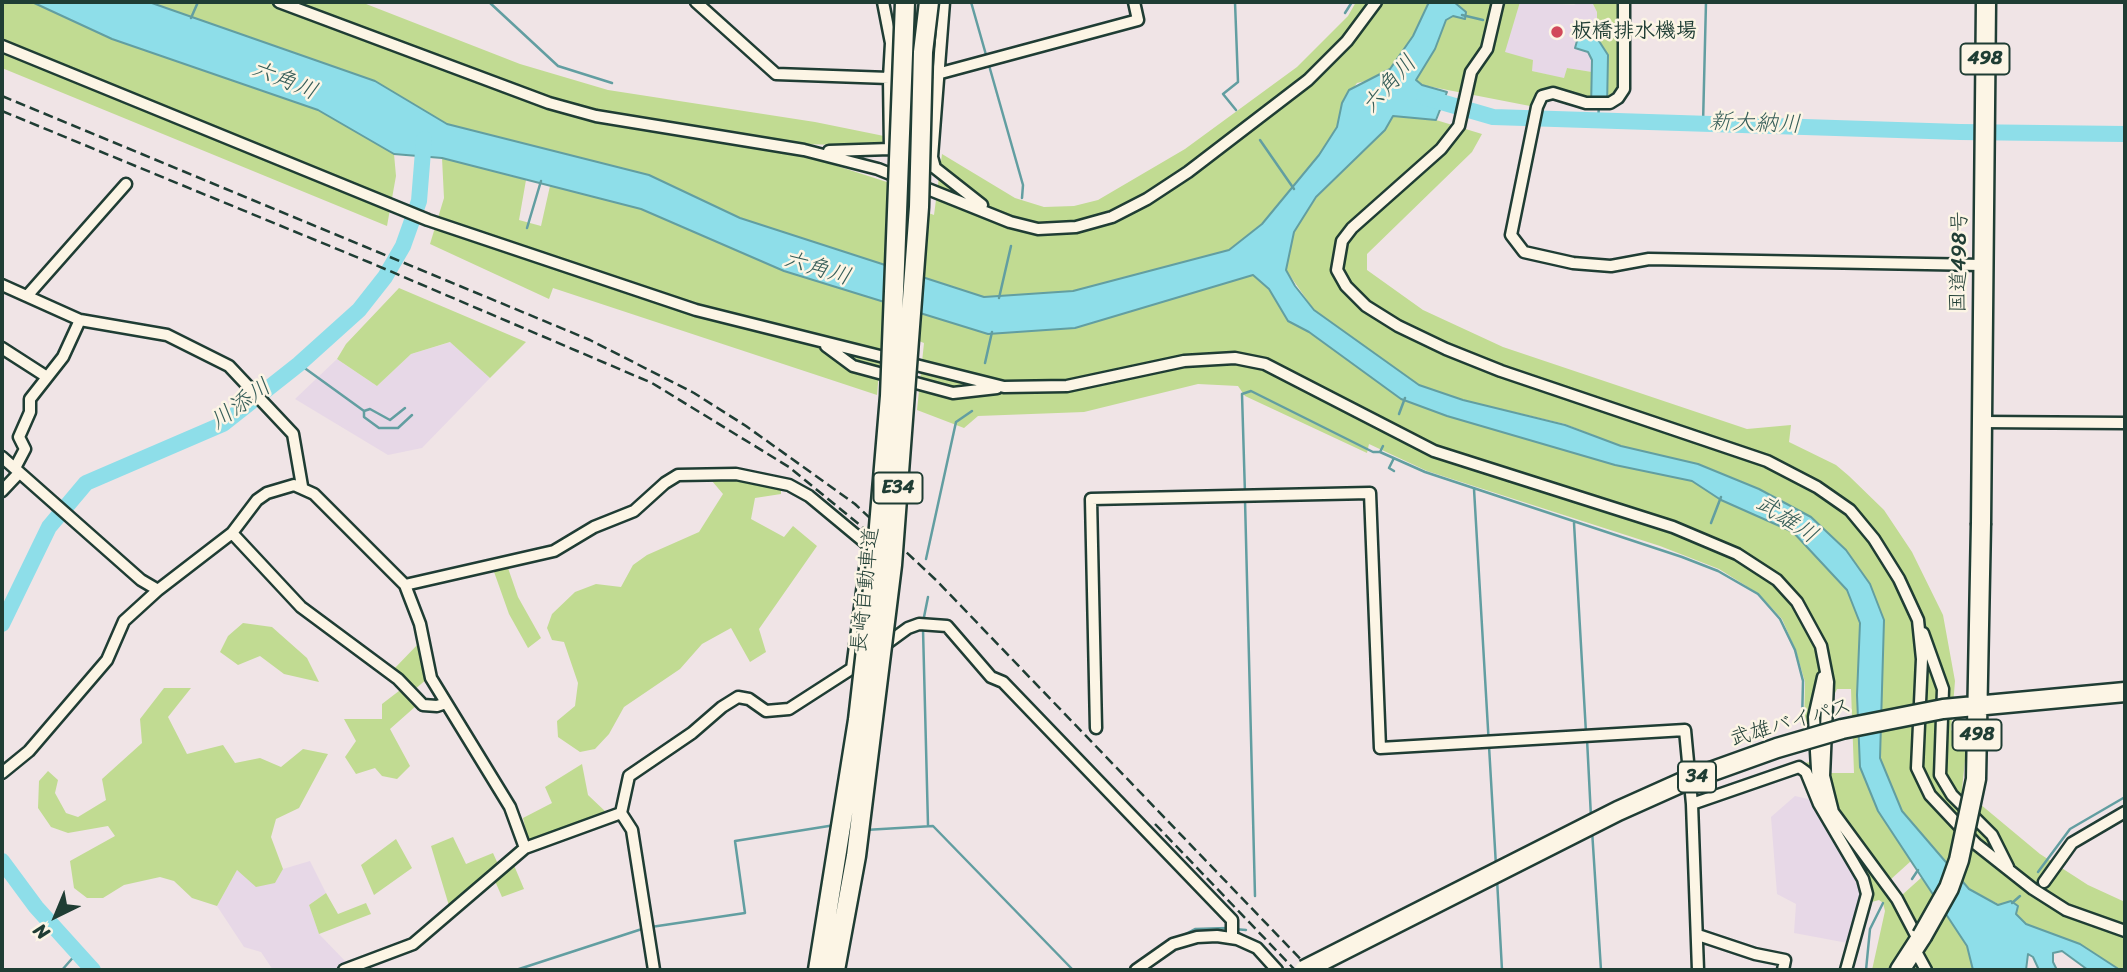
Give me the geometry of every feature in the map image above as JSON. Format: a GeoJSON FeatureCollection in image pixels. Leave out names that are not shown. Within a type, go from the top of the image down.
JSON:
{"type":"FeatureCollection","features":[{"type":"Feature","properties":{"kind":"highway","name":"長崎自動車道"},"geometry":{"type":"LineString","coordinates":[[818,970],[858,720],[876,562],[893,341],[905,2]]}},
{"type":"Feature","properties":{"kind":"highway","name":"長崎自動車道"},"geometry":{"type":"LineString","coordinates":[[835,970],[859,829],[892,565],[919,207],[923,52],[929,2]]}},
{"type":"Feature","properties":{"kind":"highway","name":"国道498号"},"geometry":{"type":"LineString","coordinates":[[1977,707],[1986,2]]}},
{"type":"Feature","properties":{"kind":"highway","name":"武雄バイパス"},"geometry":{"type":"LineString","coordinates":[[1304,970],[1618,811],[1685,781],[1777,748],[1842,729],[1943,709],[2078,694],[2125,692]]}},
{"type":"Feature","properties":{"kind":"highway","name":"498"},"geometry":{"type":"LineString","coordinates":[[1900,970],[1949,888],[1969,819],[1976,779],[1977,707]]}},
{"type":"Feature","properties":{"kind":"highway"},"geometry":{"type":"LineString","coordinates":[[1292,970],[1390,927]]}},
{"type":"Feature","properties":{"kind":"street"},"geometry":{"type":"LineString","coordinates":[[279,2],[549,103],[596,116],[804,150],[878,169],[1010,222],[1038,229],[1076,227],[1112,217],[1147,199],[1188,172],[1307,79],[1347,41],[1376,2]]}},
{"type":"Feature","properties":{"kind":"street"},"geometry":{"type":"LineString","coordinates":[[696,2],[776,74],[890,78]]}},
{"type":"Feature","properties":{"kind":"street"},"geometry":{"type":"LineString","coordinates":[[883,2],[891,43],[890,149]]}},
{"type":"Feature","properties":{"kind":"street"},"geometry":{"type":"LineString","coordinates":[[936,168],[932,156],[943,2]]}},
{"type":"Feature","properties":{"kind":"street"},"geometry":{"type":"LineString","coordinates":[[937,74],[1138,19],[1134,2]]}},
{"type":"Feature","properties":{"kind":"street"},"geometry":{"type":"LineString","coordinates":[[1498,2],[1487,49],[1471,72],[1459,126],[1441,149],[1352,228],[1342,241],[1337,270],[1346,286],[1366,306],[1398,326],[1446,349],[1501,372],[1767,461],[1817,487],[1850,510],[1874,539],[1899,579],[1918,620],[1943,689],[1940,775],[1952,794],[1992,835],[2010,871]]}},
{"type":"Feature","properties":{"kind":"street"},"geometry":{"type":"LineString","coordinates":[[1624,2],[1624,89],[1610,103],[1586,103],[1553,93],[1542,96],[1537,107],[1511,235],[1524,252],[1535,256],[1611,266],[1649,259],[1982,265]]}},
{"type":"Feature","properties":{"kind":"street"},"geometry":{"type":"LineString","coordinates":[[2,46],[428,220],[696,310],[1004,387]]}},
{"type":"Feature","properties":{"kind":"street"},"geometry":{"type":"LineString","coordinates":[[804,150],[851,153],[890,149],[936,168],[967,196],[1010,222]]}},
{"type":"Feature","properties":{"kind":"street"},"geometry":{"type":"LineString","coordinates":[[27,296],[126,184]]}},
{"type":"Feature","properties":{"kind":"street"},"geometry":{"type":"LineString","coordinates":[[2,285],[80,320],[167,335],[229,366],[293,434],[302,486]]}},
{"type":"Feature","properties":{"kind":"street"},"geometry":{"type":"LineString","coordinates":[[2,491],[17,470],[24,449],[19,437],[30,412],[30,399],[63,357],[80,320]]}},
{"type":"Feature","properties":{"kind":"street"},"geometry":{"type":"LineString","coordinates":[[820,342],[853,366],[953,393],[1004,387],[1067,386],[1184,361],[1235,358],[1265,364],[1434,450],[1674,527],[1737,554],[1777,580],[1797,602],[1821,646],[1828,682],[1824,776],[1833,812]]}},
{"type":"Feature","properties":{"kind":"street"},"geometry":{"type":"LineString","coordinates":[[2,348],[47,377]]}},
{"type":"Feature","properties":{"kind":"street"},"geometry":{"type":"LineString","coordinates":[[1982,422],[2125,423]]}},
{"type":"Feature","properties":{"kind":"street"},"geometry":{"type":"LineString","coordinates":[[2,457],[141,580],[158,590]]}},
{"type":"Feature","properties":{"kind":"street"},"geometry":{"type":"LineString","coordinates":[[405,585],[554,551],[594,527],[634,511],[678,475],[736,474],[789,485],[809,496],[868,545],[852,669]]}},
{"type":"Feature","properties":{"kind":"street"},"geometry":{"type":"LineString","coordinates":[[2,773],[29,751],[99,670],[114,649],[124,621],[158,590],[168,585],[232,533],[257,500],[284,486],[302,486],[314,494],[405,585],[420,624],[431,678],[510,807],[525,848]]}},
{"type":"Feature","properties":{"kind":"street"},"geometry":{"type":"LineString","coordinates":[[1096,728],[1091,499],[1370,493],[1380,748],[1685,730],[1692,804],[1698,970]]}},
{"type":"Feature","properties":{"kind":"street"},"geometry":{"type":"LineString","coordinates":[[232,533],[301,607],[398,679],[423,705],[437,706],[446,703]]}},
{"type":"Feature","properties":{"kind":"street"},"geometry":{"type":"LineString","coordinates":[[1918,620],[1922,659],[1917,768],[1930,795],[1948,817],[2010,871],[2066,909],[2125,931]]}},
{"type":"Feature","properties":{"kind":"street"},"geometry":{"type":"LineString","coordinates":[[654,970],[632,830],[621,813],[629,776],[692,733],[738,697],[749,699],[766,711],[789,709],[852,669],[908,628],[924,624],[947,626],[990,677],[1003,682],[1232,920],[1232,938]]}},
{"type":"Feature","properties":{"kind":"street"},"geometry":{"type":"LineString","coordinates":[[1825,669],[1814,717],[1815,786],[1863,879],[1867,894],[1846,970]]}},
{"type":"Feature","properties":{"kind":"street"},"geometry":{"type":"LineString","coordinates":[[1692,804],[1799,767],[1806,772],[1897,899],[1918,942],[1926,970]]}},
{"type":"Feature","properties":{"kind":"street"},"geometry":{"type":"LineString","coordinates":[[2044,882],[2072,843],[2125,812]]}},
{"type":"Feature","properties":{"kind":"street"},"geometry":{"type":"LineString","coordinates":[[344,970],[413,944],[525,848],[621,813]]}},
{"type":"Feature","properties":{"kind":"street"},"geometry":{"type":"LineString","coordinates":[[1698,935],[1755,954],[1785,960],[1783,970]]}},
{"type":"Feature","properties":{"kind":"street"},"geometry":{"type":"LineString","coordinates":[[1136,970],[1173,944],[1196,937],[1232,938],[1257,948],[1277,970]]}},
{"type":"Feature","properties":{"kind":"shaded area"},"geometry":{"type":"Polygon","coordinates":[[[1520,2],[1574,5],[1579,2],[1592,2],[1597,12],[1597,38],[1579,34],[1576,49],[1588,52],[1592,60],[1592,72],[1567,68],[1564,79],[1532,71],[1504,52],[1520,2]]]}},
{"type":"Feature","properties":{"kind":"shaded area"},"geometry":{"type":"Polygon","coordinates":[[[451,342],[490,378],[422,448],[388,455],[295,399],[337,359],[377,386],[411,354],[451,342]]]}},
{"type":"Feature","properties":{"kind":"shaded area"},"geometry":{"type":"Polygon","coordinates":[[[1795,796],[1813,800],[1859,880],[1868,903],[1853,944],[1794,933],[1796,904],[1777,894],[1771,817],[1795,796]]]}},
{"type":"Feature","properties":{"kind":"shaded area"},"geometry":{"type":"Polygon","coordinates":[[[310,861],[326,893],[309,905],[319,934],[347,963],[332,970],[273,970],[261,952],[244,947],[217,906],[237,870],[275,883],[283,869],[310,861]]]}},
{"type":"Feature","properties":{"kind":"green space"},"geometry":{"type":"Polygon","coordinates":[[[2,2],[32,2],[112,39],[318,110],[394,154],[396,176],[387,226],[2,68],[2,2]]]}},
{"type":"Feature","properties":{"kind":"green space"},"geometry":{"type":"Polygon","coordinates":[[[149,2],[361,2],[520,64],[608,90],[815,122],[884,136],[884,146],[800,144],[800,154],[890,183],[889,198],[934,215],[942,154],[1015,198],[1044,207],[1074,206],[1098,200],[1185,149],[1297,67],[1348,16],[1356,2],[1429,2],[1413,36],[1390,69],[1370,80],[1357,83],[1342,103],[1337,127],[1319,155],[1262,224],[1229,250],[1073,291],[984,297],[740,218],[649,175],[447,124],[375,81],[149,2]]]}},
{"type":"Feature","properties":{"kind":"green space"},"geometry":{"type":"Polygon","coordinates":[[[1454,2],[1520,2],[1505,52],[1533,60],[1532,71],[1564,78],[1567,68],[1592,72],[1591,99],[1555,87],[1539,90],[1530,106],[1422,85],[1416,80],[1417,73],[1435,49],[1446,20],[1453,16],[1465,19],[1454,2]]]}},
{"type":"Feature","properties":{"kind":"green space"},"geometry":{"type":"Polygon","coordinates":[[[1592,2],[1619,2],[1620,88],[1607,97],[1608,55],[1597,38],[1597,12],[1592,2]]]}},
{"type":"Feature","properties":{"kind":"green space"},"geometry":{"type":"Polygon","coordinates":[[[1393,116],[1436,120],[1482,134],[1472,152],[1367,254],[1367,270],[1423,310],[1503,347],[1747,429],[1791,425],[1789,442],[1836,465],[1849,476],[1884,510],[1912,552],[1943,615],[1955,681],[1951,730],[1967,742],[1962,789],[2040,854],[2088,885],[2125,902],[2125,970],[2120,970],[2080,944],[2026,924],[2016,913],[1969,889],[1902,811],[1880,758],[1884,619],[1870,584],[1846,550],[1811,517],[1759,489],[1698,464],[1621,446],[1565,424],[1463,400],[1418,385],[1314,310],[1286,270],[1294,232],[1316,198],[1385,130],[1393,116]]]}},
{"type":"Feature","properties":{"kind":"green space"},"geometry":{"type":"Polygon","coordinates":[[[442,158],[526,180],[519,220],[541,226],[550,186],[641,209],[784,271],[988,334],[1075,328],[1253,275],[1269,289],[1288,321],[1309,332],[1401,399],[1615,465],[1692,481],[1721,500],[1793,532],[1847,590],[1860,623],[1857,695],[1860,767],[1878,811],[1911,861],[1890,880],[1902,895],[1922,877],[1967,946],[1973,970],[1872,970],[1885,911],[1883,903],[1879,900],[1868,903],[1859,880],[1813,800],[1803,763],[1821,761],[1828,773],[1854,773],[1851,689],[1837,689],[1822,719],[1804,725],[1805,682],[1796,651],[1782,619],[1759,594],[1719,569],[1660,546],[1427,471],[1369,444],[1367,453],[1245,396],[1238,386],[1198,384],[1084,412],[978,416],[964,428],[917,410],[924,343],[883,327],[877,395],[553,288],[549,299],[430,244],[444,198],[442,158]]]}},
{"type":"Feature","properties":{"kind":"green space"},"geometry":{"type":"Polygon","coordinates":[[[399,288],[526,342],[490,378],[450,342],[411,354],[377,386],[337,359],[346,344],[399,288]]]}},
{"type":"Feature","properties":{"kind":"green space"},"geometry":{"type":"Polygon","coordinates":[[[739,477],[781,486],[781,494],[755,498],[751,519],[784,537],[793,526],[817,546],[759,629],[766,652],[750,662],[731,628],[702,644],[680,669],[624,707],[609,734],[595,749],[580,752],[558,737],[557,721],[575,706],[578,683],[564,642],[552,640],[547,628],[552,614],[575,592],[596,584],[621,587],[633,565],[647,555],[699,532],[723,494],[712,481],[739,477]]]}},
{"type":"Feature","properties":{"kind":"green space"},"geometry":{"type":"Polygon","coordinates":[[[508,568],[518,597],[541,638],[528,648],[509,614],[493,569],[508,568]]]}},
{"type":"Feature","properties":{"kind":"green space"},"geometry":{"type":"Polygon","coordinates":[[[243,623],[272,627],[307,658],[319,682],[284,674],[260,656],[238,665],[220,652],[228,636],[243,623]]]}},
{"type":"Feature","properties":{"kind":"green space"},"geometry":{"type":"Polygon","coordinates":[[[420,642],[427,679],[408,695],[416,706],[390,729],[410,766],[397,779],[382,776],[375,768],[356,774],[345,757],[356,741],[344,719],[382,719],[382,704],[408,684],[393,670],[420,642]]]}},
{"type":"Feature","properties":{"kind":"green space"},"geometry":{"type":"Polygon","coordinates":[[[164,688],[191,688],[168,717],[187,754],[223,745],[235,763],[260,758],[281,767],[303,749],[328,754],[299,808],[276,819],[271,837],[283,869],[275,883],[256,887],[237,870],[217,906],[192,898],[174,881],[160,877],[124,885],[103,898],[87,898],[74,888],[70,861],[115,836],[108,826],[68,833],[51,827],[38,808],[39,781],[48,771],[58,780],[55,793],[66,813],[78,817],[106,800],[102,779],[142,743],[140,719],[164,688]]]}},
{"type":"Feature","properties":{"kind":"green space"},"geometry":{"type":"Polygon","coordinates":[[[582,764],[588,795],[607,813],[529,844],[523,818],[552,803],[545,787],[582,764]]]}},
{"type":"Feature","properties":{"kind":"green space"},"geometry":{"type":"Polygon","coordinates":[[[453,837],[466,864],[493,853],[502,873],[513,863],[524,889],[502,897],[491,872],[450,909],[431,846],[453,837]]]}},
{"type":"Feature","properties":{"kind":"green space"},"geometry":{"type":"Polygon","coordinates":[[[396,839],[412,868],[374,895],[361,865],[396,839]]]}},
{"type":"Feature","properties":{"kind":"green space"},"geometry":{"type":"Polygon","coordinates":[[[326,893],[338,914],[366,903],[371,914],[319,934],[309,905],[326,893]]]}},
{"type":"Feature","properties":{"kind":"water"},"geometry":{"type":"Polygon","coordinates":[[[32,2],[149,2],[375,81],[447,124],[649,175],[740,218],[984,297],[1073,291],[1229,250],[1262,224],[1319,155],[1337,127],[1342,103],[1349,90],[1390,69],[1413,36],[1429,2],[1454,2],[1466,12],[1465,19],[1453,16],[1446,20],[1435,49],[1416,80],[1422,85],[1447,92],[1436,120],[1393,116],[1385,130],[1316,197],[1294,232],[1286,270],[1295,286],[1314,310],[1419,385],[1463,400],[1565,425],[1621,446],[1698,464],[1759,489],[1811,517],[1846,550],[1870,584],[1884,620],[1880,758],[1902,811],[1969,889],[1998,905],[2011,901],[2018,906],[2016,914],[2026,924],[2080,944],[2120,970],[2088,970],[2062,951],[2053,953],[2057,970],[2039,970],[2033,957],[2028,954],[2026,970],[1973,970],[1967,946],[1878,811],[1860,767],[1857,695],[1860,623],[1847,590],[1793,532],[1721,500],[1692,481],[1615,465],[1447,416],[1401,399],[1309,332],[1288,321],[1269,289],[1253,275],[1075,328],[988,334],[784,271],[641,209],[442,158],[394,154],[318,110],[112,39],[32,2]]]}},
{"type":"Feature","properties":{"kind":"water"},"geometry":{"type":"Polygon","coordinates":[[[1579,34],[1597,38],[1608,55],[1607,109],[1591,109],[1592,60],[1588,52],[1575,48],[1579,34]]]}},
{"type":"Feature","properties":{"kind":"waterway"},"geometry":{"type":"LineString","coordinates":[[191,18],[198,2]]}},
{"type":"Feature","properties":{"kind":"waterway"},"geometry":{"type":"LineString","coordinates":[[489,2],[558,66],[612,83]]}},
{"type":"Feature","properties":{"kind":"waterway"},"geometry":{"type":"LineString","coordinates":[[971,2],[1023,185],[1022,198]]}},
{"type":"Feature","properties":{"kind":"waterway"},"geometry":{"type":"LineString","coordinates":[[1235,2],[1238,82],[1223,94],[1236,110]]}},
{"type":"Feature","properties":{"kind":"waterway"},"geometry":{"type":"LineString","coordinates":[[1345,13],[1352,2]]}},
{"type":"Feature","properties":{"kind":"waterway"},"geometry":{"type":"LineString","coordinates":[[1703,124],[1706,2]]}},
{"type":"Feature","properties":{"kind":"waterway"},"geometry":{"type":"LineString","coordinates":[[1462,15],[1483,20]]}},
{"type":"Feature","properties":{"kind":"waterway","name":"新大納川"},"geometry":{"type":"LineString","coordinates":[[1424,97],[1493,117],[1960,132],[2125,134]]}},
{"type":"Feature","properties":{"kind":"waterway"},"geometry":{"type":"LineString","coordinates":[[1598,120],[1599,106]]}},
{"type":"Feature","properties":{"kind":"waterway","name":"川添川"},"geometry":{"type":"LineString","coordinates":[[2,624],[49,527],[86,483],[223,424],[299,364],[359,310],[385,277],[403,246],[419,201],[424,139]]}},
{"type":"Feature","properties":{"kind":"waterway"},"geometry":{"type":"LineString","coordinates":[[1260,140],[1294,189]]}},
{"type":"Feature","properties":{"kind":"waterway"},"geometry":{"type":"LineString","coordinates":[[527,228],[541,181]]}},
{"type":"Feature","properties":{"kind":"waterway"},"geometry":{"type":"LineString","coordinates":[[999,298],[1011,246]]}},
{"type":"Feature","properties":{"kind":"waterway"},"geometry":{"type":"LineString","coordinates":[[985,363],[992,332]]}},
{"type":"Feature","properties":{"kind":"waterway"},"geometry":{"type":"LineString","coordinates":[[299,364],[364,411],[364,417],[379,428],[398,428],[412,415]]}},
{"type":"Feature","properties":{"kind":"waterway"},"geometry":{"type":"LineString","coordinates":[[1245,494],[1242,394],[1251,391],[1373,452],[1380,452]]}},
{"type":"Feature","properties":{"kind":"waterway"},"geometry":{"type":"LineString","coordinates":[[1399,414],[1405,398]]}},
{"type":"Feature","properties":{"kind":"waterway"},"geometry":{"type":"LineString","coordinates":[[364,411],[370,409],[390,420],[405,408]]}},
{"type":"Feature","properties":{"kind":"waterway"},"geometry":{"type":"LineString","coordinates":[[926,559],[956,422],[972,411]]}},
{"type":"Feature","properties":{"kind":"waterway"},"geometry":{"type":"LineString","coordinates":[[1383,446],[1380,452],[1425,472],[1682,557],[1718,571],[1758,594],[1780,619],[1795,650],[1803,681],[1802,724]]}},
{"type":"Feature","properties":{"kind":"waterway"},"geometry":{"type":"LineString","coordinates":[[1394,458],[1389,468],[1394,471]]}},
{"type":"Feature","properties":{"kind":"waterway"},"geometry":{"type":"LineString","coordinates":[[1474,489],[1496,866]]}},
{"type":"Feature","properties":{"kind":"waterway"},"geometry":{"type":"LineString","coordinates":[[1711,523],[1721,497]]}},
{"type":"Feature","properties":{"kind":"waterway"},"geometry":{"type":"LineString","coordinates":[[1245,500],[1255,896]]}},
{"type":"Feature","properties":{"kind":"waterway"},"geometry":{"type":"LineString","coordinates":[[1574,523],[1586,733]]}},
{"type":"Feature","properties":{"kind":"waterway"},"geometry":{"type":"LineString","coordinates":[[923,622],[928,597]]}},
{"type":"Feature","properties":{"kind":"waterway"},"geometry":{"type":"LineString","coordinates":[[923,629],[928,825]]}},
{"type":"Feature","properties":{"kind":"waterway"},"geometry":{"type":"LineString","coordinates":[[1587,739],[1591,817]]}},
{"type":"Feature","properties":{"kind":"waterway"},"geometry":{"type":"LineString","coordinates":[[2038,872],[2070,829],[2125,797]]}},
{"type":"Feature","properties":{"kind":"waterway"},"geometry":{"type":"LineString","coordinates":[[651,927],[745,913],[735,841],[835,825]]}},
{"type":"Feature","properties":{"kind":"waterway"},"geometry":{"type":"LineString","coordinates":[[865,830],[933,826],[1073,970]]}},
{"type":"Feature","properties":{"kind":"waterway"},"geometry":{"type":"LineString","coordinates":[[1592,830],[1601,970]]}},
{"type":"Feature","properties":{"kind":"waterway"},"geometry":{"type":"LineString","coordinates":[[2,861],[36,907],[93,970]]}},
{"type":"Feature","properties":{"kind":"waterway"},"geometry":{"type":"LineString","coordinates":[[1912,879],[1918,870]]}},
{"type":"Feature","properties":{"kind":"waterway"},"geometry":{"type":"LineString","coordinates":[[1497,879],[1502,970]]}},
{"type":"Feature","properties":{"kind":"waterway"},"geometry":{"type":"LineString","coordinates":[[2012,903],[2020,896]]}},
{"type":"Feature","properties":{"kind":"waterway"},"geometry":{"type":"LineString","coordinates":[[1866,970],[1870,929],[1883,903]]}},
{"type":"Feature","properties":{"kind":"waterway"},"geometry":{"type":"LineString","coordinates":[[516,970],[645,928]]}},
{"type":"Feature","properties":{"kind":"waterway"},"geometry":{"type":"LineString","coordinates":[[1180,937],[1195,929],[1228,928]]}},
{"type":"Feature","properties":{"kind":"waterway"},"geometry":{"type":"LineString","coordinates":[[1234,929],[1246,930]]}},
{"type":"Feature","properties":{"kind":"waterway"},"geometry":{"type":"LineString","coordinates":[[62,970],[77,953]]}},
{"type":"Feature","properties":{"kind":"railway"},"geometry":{"type":"LineString","coordinates":[[2,96],[590,340],[694,393],[746,426],[855,504],[937,581],[1311,970]]}},
{"type":"Feature","properties":{"kind":"railway"},"geometry":{"type":"LineString","coordinates":[[2,111],[371,263],[652,383],[789,467],[882,543]]}},
{"type":"Feature","properties":{"kind":"railway"},"geometry":{"type":"LineString","coordinates":[[1155,824],[1295,970]]}},
{"type":"Feature","properties":{"kind":"place","name":"板橋排水機場"},"geometry":{"type":"Point","coordinates":[1557,32]}},
{"type":"Feature","properties":{"kind":"water label","name":"六角川"},"geometry":{"type":"Point","coordinates":[284,81]}},
{"type":"Feature","properties":{"kind":"water label","name":"六角川"},"geometry":{"type":"Point","coordinates":[1390,85]}},
{"type":"Feature","properties":{"kind":"water label","name":"六角川"},"geometry":{"type":"Point","coordinates":[817,269]}},
{"type":"Feature","properties":{"kind":"water label","name":"武雄川"},"geometry":{"type":"Point","coordinates":[1786,520]}}]}
